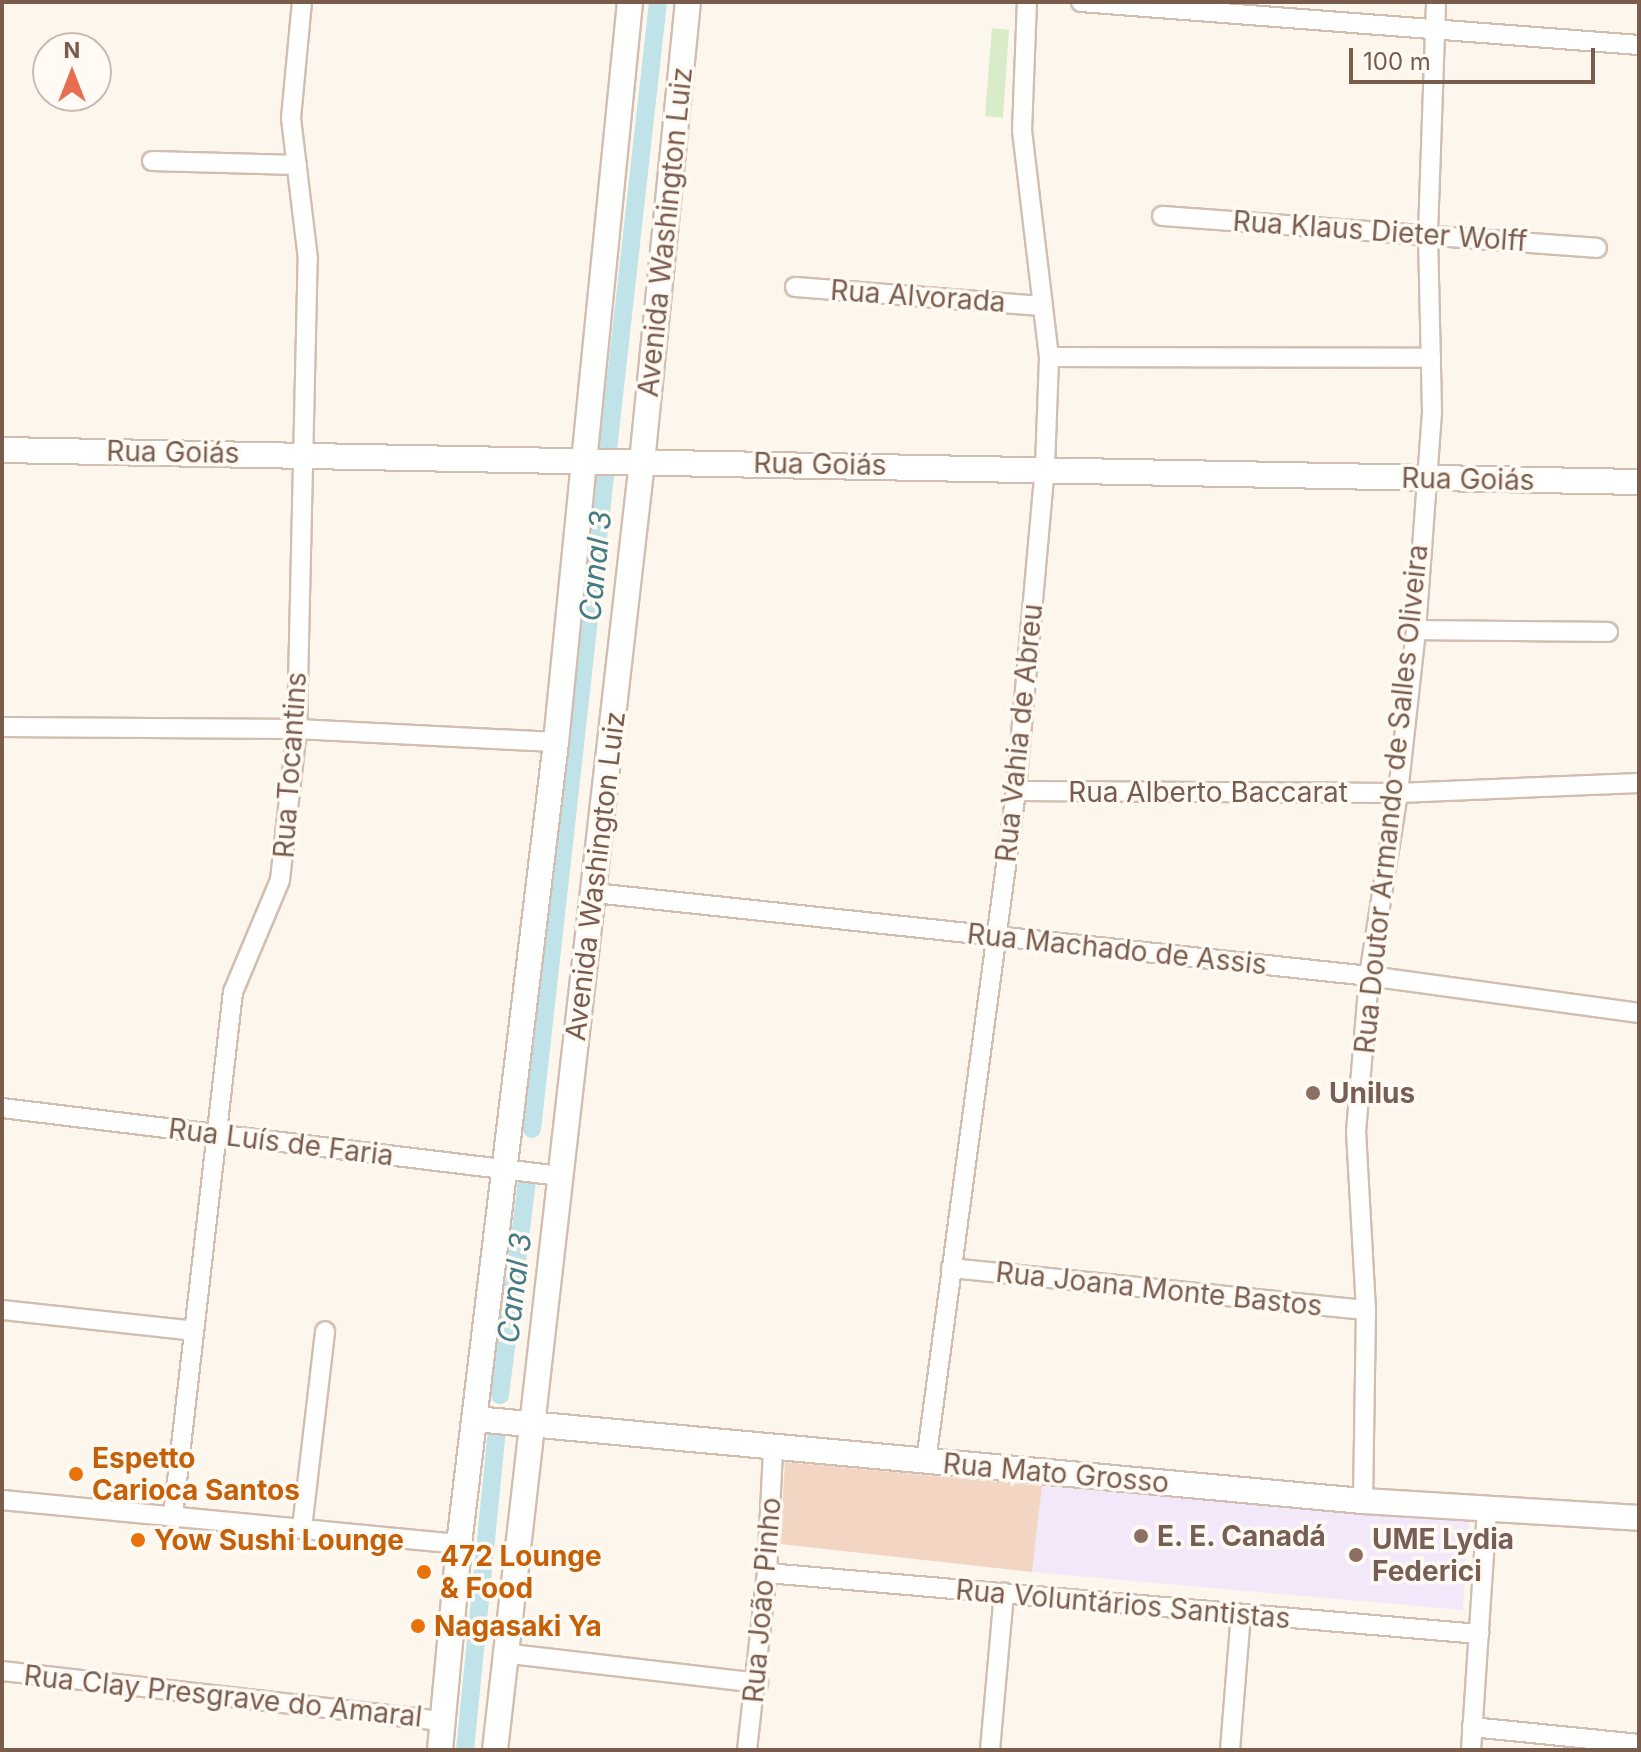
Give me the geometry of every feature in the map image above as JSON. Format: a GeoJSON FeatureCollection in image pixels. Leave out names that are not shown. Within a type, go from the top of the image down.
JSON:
{"type":"FeatureCollection","features":[{"type":"Feature","properties":{"kind":"main road","name":"Avenida Washington Luiz"},"geometry":{"type":"LineString","coordinates":[[440,1750],[459,1544],[592,464],[630,2]]}},
{"type":"Feature","properties":{"kind":"main road","name":"Avenida Washington Luiz"},"geometry":{"type":"LineString","coordinates":[[495,1750],[503,1653],[594,893],[633,463],[688,2]]}},
{"type":"Feature","properties":{"kind":"main road","name":"Rua Goiás"},"geometry":{"type":"LineString","coordinates":[[2,450],[592,464],[1045,467],[1639,482]]}},
{"type":"Feature","properties":{"kind":"main road","name":"Rua Mato Grosso"},"geometry":{"type":"LineString","coordinates":[[475,1412],[773,1449],[1487,1511],[1639,1518]]}},
{"type":"Feature","properties":{"kind":"street","name":"Rua Tocantins"},"geometry":{"type":"LineString","coordinates":[[173,1516],[233,992],[280,880],[297,729],[308,259],[291,118],[302,2]]}},
{"type":"Feature","properties":{"kind":"street","name":"Rua Vahia de Abreu"},"geometry":{"type":"LineString","coordinates":[[926,1461],[994,936],[1016,791],[1045,467],[1049,357],[1022,131],[1027,2]]}},
{"type":"Feature","properties":{"kind":"street"},"geometry":{"type":"LineString","coordinates":[[1081,2],[1639,45]]}},
{"type":"Feature","properties":{"kind":"street","name":"Rua Doutor Armando de Salles Oliveira"},"geometry":{"type":"LineString","coordinates":[[1363,1501],[1366,1310],[1356,1132],[1369,976],[1398,793],[1416,630],[1424,478],[1432,411],[1428,233],[1436,2]]}},
{"type":"Feature","properties":{"kind":"street"},"geometry":{"type":"LineString","coordinates":[[152,161],[297,165]]}},
{"type":"Feature","properties":{"kind":"street","name":"Rua Klaus Dieter Wolff"},"geometry":{"type":"LineString","coordinates":[[1162,216],[1428,233],[1597,248]]}},
{"type":"Feature","properties":{"kind":"street","name":"Rua Alvorada"},"geometry":{"type":"LineString","coordinates":[[795,287],[1042,306]]}},
{"type":"Feature","properties":{"kind":"street"},"geometry":{"type":"LineString","coordinates":[[1049,357],[1431,358]]}},
{"type":"Feature","properties":{"kind":"street"},"geometry":{"type":"LineString","coordinates":[[1416,630],[1608,632]]}},
{"type":"Feature","properties":{"kind":"street"},"geometry":{"type":"LineString","coordinates":[[2,727],[297,729],[556,742]]}},
{"type":"Feature","properties":{"kind":"street","name":"Rua Alberto Baccarat"},"geometry":{"type":"LineString","coordinates":[[1016,791],[1398,793],[1639,783]]}},
{"type":"Feature","properties":{"kind":"street","name":"Rua Machado de Assis"},"geometry":{"type":"LineString","coordinates":[[594,893],[1369,976],[1639,1013]]}},
{"type":"Feature","properties":{"kind":"street","name":"Rua Luís de Faria"},"geometry":{"type":"LineString","coordinates":[[2,1108],[560,1176]]}},
{"type":"Feature","properties":{"kind":"street","name":"Rua Joana Monte Bastos"},"geometry":{"type":"LineString","coordinates":[[951,1268],[1366,1310]]}},
{"type":"Feature","properties":{"kind":"street"},"geometry":{"type":"LineString","coordinates":[[2,1310],[194,1331]]}},
{"type":"Feature","properties":{"kind":"street"},"geometry":{"type":"LineString","coordinates":[[302,1528],[325,1331]]}},
{"type":"Feature","properties":{"kind":"street","name":"Rua João Pinho"},"geometry":{"type":"LineString","coordinates":[[747,1750],[758,1683],[773,1449]]}},
{"type":"Feature","properties":{"kind":"street"},"geometry":{"type":"LineString","coordinates":[[2,1500],[459,1544]]}},
{"type":"Feature","properties":{"kind":"street"},"geometry":{"type":"LineString","coordinates":[[1471,1750],[1487,1511]]}},
{"type":"Feature","properties":{"kind":"street","name":"Rua Voluntários Santistas"},"geometry":{"type":"LineString","coordinates":[[767,1573],[1479,1634]]}},
{"type":"Feature","properties":{"kind":"street"},"geometry":{"type":"LineString","coordinates":[[990,1750],[1004,1593]]}},
{"type":"Feature","properties":{"kind":"street"},"geometry":{"type":"LineString","coordinates":[[1230,1750],[1241,1614]]}},
{"type":"Feature","properties":{"kind":"street"},"geometry":{"type":"LineString","coordinates":[[503,1653],[758,1683]]}},
{"type":"Feature","properties":{"kind":"street","name":"Rua Clay Presgrave do Amaral"},"geometry":{"type":"LineString","coordinates":[[2,1671],[443,1721]]}},
{"type":"Feature","properties":{"kind":"street"},"geometry":{"type":"LineString","coordinates":[[1472,1727],[1639,1744]]}},
{"type":"Feature","properties":{"kind":"shaded area"},"geometry":{"type":"Polygon","coordinates":[[[1042,1486],[1469,1520],[1463,1610],[1032,1572],[1042,1486]]]}},
{"type":"Feature","properties":{"kind":"green space"},"geometry":{"type":"Polygon","coordinates":[[[992,28],[1009,30],[1003,118],[985,116],[992,28]]]}},
{"type":"Feature","properties":{"kind":"building"},"geometry":{"type":"Polygon","coordinates":[[[785,1462],[1042,1486],[1032,1572],[780,1544],[785,1462]]]}},
{"type":"Feature","properties":{"kind":"waterway","name":"Canal 3"},"geometry":{"type":"LineString","coordinates":[[532,1129],[658,2]]}},
{"type":"Feature","properties":{"kind":"waterway","name":"Canal 3"},"geometry":{"type":"LineString","coordinates":[[500,1395],[527,1182]]}},
{"type":"Feature","properties":{"kind":"waterway","name":"Canal 3"},"geometry":{"type":"LineString","coordinates":[[465,1750],[497,1432]]}},
{"type":"Feature","properties":{"kind":"place","name":"Unilus"},"geometry":{"type":"Point","coordinates":[1313,1093]}},
{"type":"Feature","properties":{"kind":"place","name":"Espetto Carioca Santos"},"geometry":{"type":"Point","coordinates":[76,1474]}},
{"type":"Feature","properties":{"kind":"place","name":"E. E. Canadá"},"geometry":{"type":"Point","coordinates":[1141,1536]}},
{"type":"Feature","properties":{"kind":"place","name":"Yow Sushi Lounge"},"geometry":{"type":"Point","coordinates":[138,1540]}},
{"type":"Feature","properties":{"kind":"place","name":"UME Lydia Federici"},"geometry":{"type":"Point","coordinates":[1356,1555]}},
{"type":"Feature","properties":{"kind":"place","name":"472 Lounge & Food"},"geometry":{"type":"Point","coordinates":[424,1572]}},
{"type":"Feature","properties":{"kind":"place","name":"Nagasaki Ya"},"geometry":{"type":"Point","coordinates":[418,1626]}}]}
